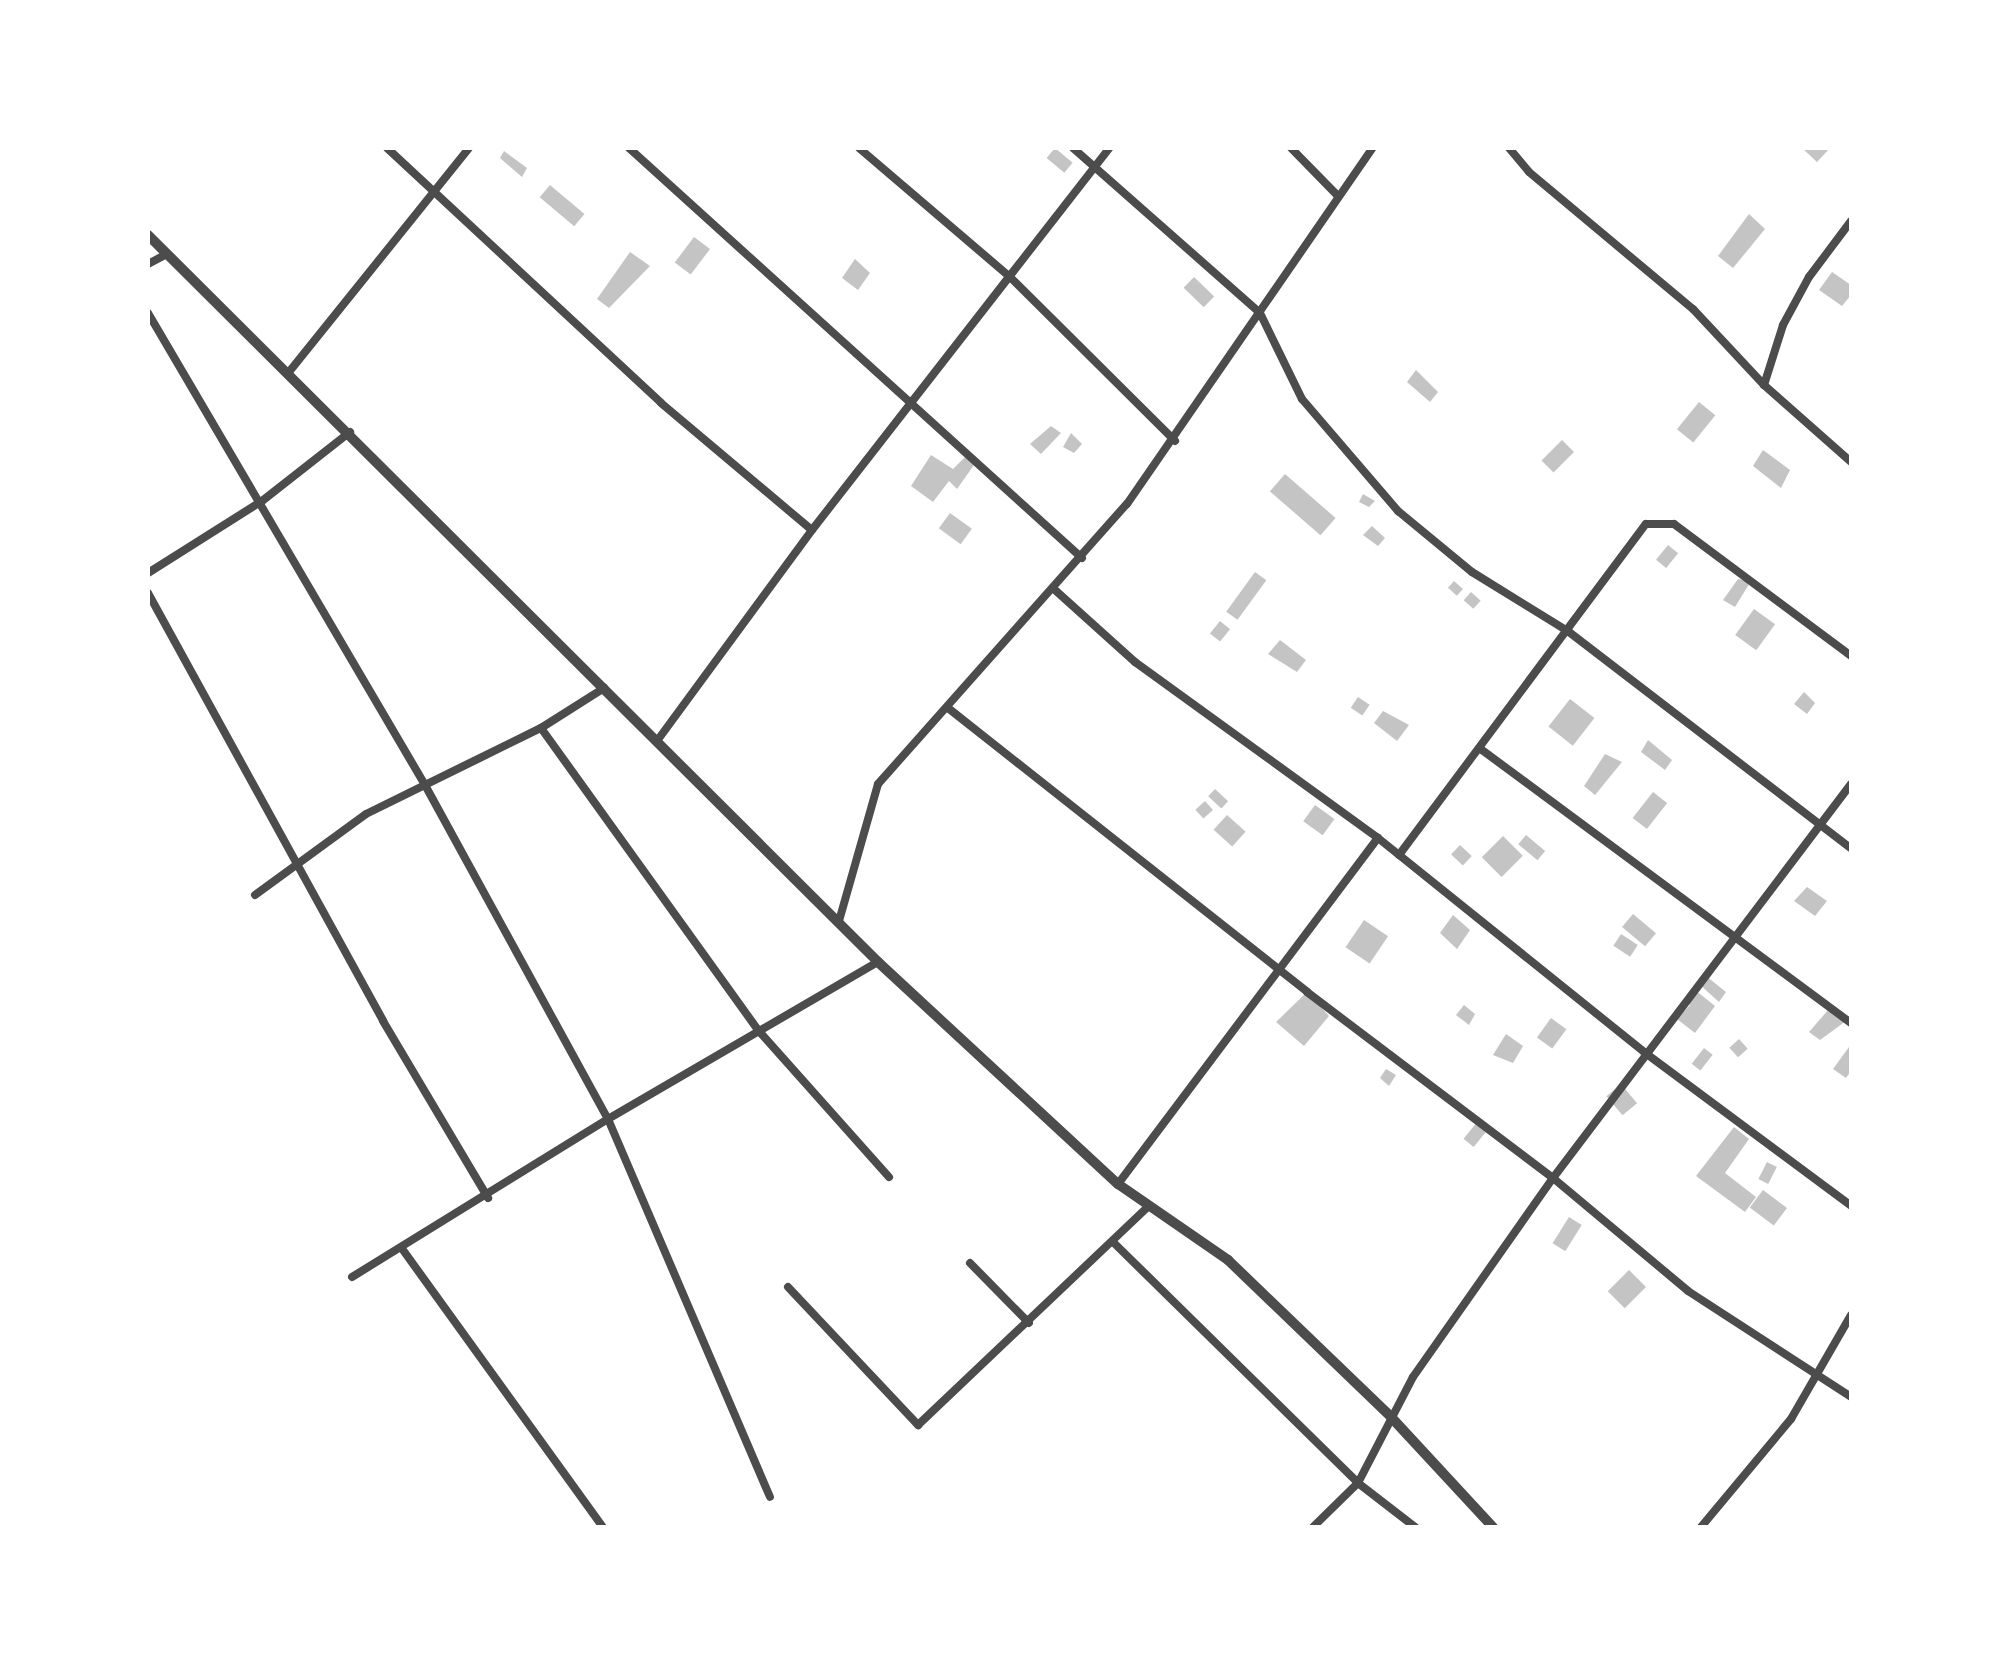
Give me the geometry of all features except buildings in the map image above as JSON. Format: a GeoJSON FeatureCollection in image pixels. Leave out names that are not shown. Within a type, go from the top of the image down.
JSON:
{"type":"FeatureCollection","features":[{"type":"Feature","properties":{"kind":"street"},"geometry":{"type":"LineString","coordinates":[[387,148],[661,403],[812,530]]}},
{"type":"Feature","properties":{"kind":"street"},"geometry":{"type":"LineString","coordinates":[[289,372],[469,148]]}},
{"type":"Feature","properties":{"kind":"street"},"geometry":{"type":"LineString","coordinates":[[629,148],[912,399],[1082,558]]}},
{"type":"Feature","properties":{"kind":"street"},"geometry":{"type":"LineString","coordinates":[[859,148],[1009,276],[1175,441]]}},
{"type":"Feature","properties":{"kind":"street"},"geometry":{"type":"LineString","coordinates":[[1073,148],[1260,313],[1302,399],[1398,511],[1472,572],[1569,632],[1851,848]]}},
{"type":"Feature","properties":{"kind":"street"},"geometry":{"type":"LineString","coordinates":[[657,741],[812,530],[1109,148]]}},
{"type":"Feature","properties":{"kind":"street"},"geometry":{"type":"LineString","coordinates":[[1291,148],[1338,196]]}},
{"type":"Feature","properties":{"kind":"street"},"geometry":{"type":"LineString","coordinates":[[839,921],[875,789],[1055,590],[1175,441],[1373,148]]}},
{"type":"Feature","properties":{"kind":"street"},"geometry":{"type":"LineString","coordinates":[[1509,148],[1529,172],[1693,309],[1764,385],[1851,462]]}},
{"type":"Feature","properties":{"kind":"street"},"geometry":{"type":"LineString","coordinates":[[1764,385],[1783,325],[1809,277],[1849,227]]}},
{"type":"Feature","properties":{"kind":"street"},"geometry":{"type":"LineString","coordinates":[[148,235],[350,432],[878,962],[1118,1184],[1147,1208],[1228,1260],[1391,1417],[1493,1527]]}},
{"type":"Feature","properties":{"kind":"street"},"geometry":{"type":"LineString","coordinates":[[148,264],[167,254]]}},
{"type":"Feature","properties":{"kind":"street"},"geometry":{"type":"LineString","coordinates":[[148,313],[262,501],[425,785],[608,1119],[770,1497]]}},
{"type":"Feature","properties":{"kind":"street"},"geometry":{"type":"LineString","coordinates":[[148,573],[262,501],[350,432]]}},
{"type":"Feature","properties":{"kind":"street"},"geometry":{"type":"LineString","coordinates":[[1399,855],[1482,750],[1569,632],[1616,559],[1646,524],[1664,520],[1851,656]]}},
{"type":"Feature","properties":{"kind":"street"},"geometry":{"type":"LineString","coordinates":[[1055,590],[1135,662],[1378,838],[1644,1052],[1851,1206]]}},
{"type":"Feature","properties":{"kind":"street"},"geometry":{"type":"LineString","coordinates":[[148,593],[488,1198]]}},
{"type":"Feature","properties":{"kind":"street"},"geometry":{"type":"LineString","coordinates":[[255,895],[366,814],[541,728],[604,688]]}},
{"type":"Feature","properties":{"kind":"street"},"geometry":{"type":"LineString","coordinates":[[948,708],[1281,972],[1553,1178],[1688,1291],[1818,1372],[1851,1397]]}},
{"type":"Feature","properties":{"kind":"street"},"geometry":{"type":"LineString","coordinates":[[541,728],[758,1030],[889,1177]]}},
{"type":"Feature","properties":{"kind":"street"},"geometry":{"type":"LineString","coordinates":[[1482,750],[1851,1023]]}},
{"type":"Feature","properties":{"kind":"street"},"geometry":{"type":"LineString","coordinates":[[1313,1527],[1358,1483],[1391,1417],[1553,1178],[1644,1052],[1737,937],[1851,784]]}},
{"type":"Feature","properties":{"kind":"street"},"geometry":{"type":"LineString","coordinates":[[1118,1184],[1281,972],[1378,838]]}},
{"type":"Feature","properties":{"kind":"street"},"geometry":{"type":"LineString","coordinates":[[352,1277],[488,1198],[608,1119],[878,962]]}},
{"type":"Feature","properties":{"kind":"street"},"geometry":{"type":"LineString","coordinates":[[788,1287],[918,1425],[1147,1208]]}},
{"type":"Feature","properties":{"kind":"street"},"geometry":{"type":"LineString","coordinates":[[1113,1242],[1358,1483],[1415,1527]]}},
{"type":"Feature","properties":{"kind":"street"},"geometry":{"type":"LineString","coordinates":[[403,1250],[603,1527]]}},
{"type":"Feature","properties":{"kind":"street"},"geometry":{"type":"LineString","coordinates":[[970,1263],[1029,1323]]}},
{"type":"Feature","properties":{"kind":"street"},"geometry":{"type":"LineString","coordinates":[[1701,1527],[1791,1419],[1851,1315]]}}]}
